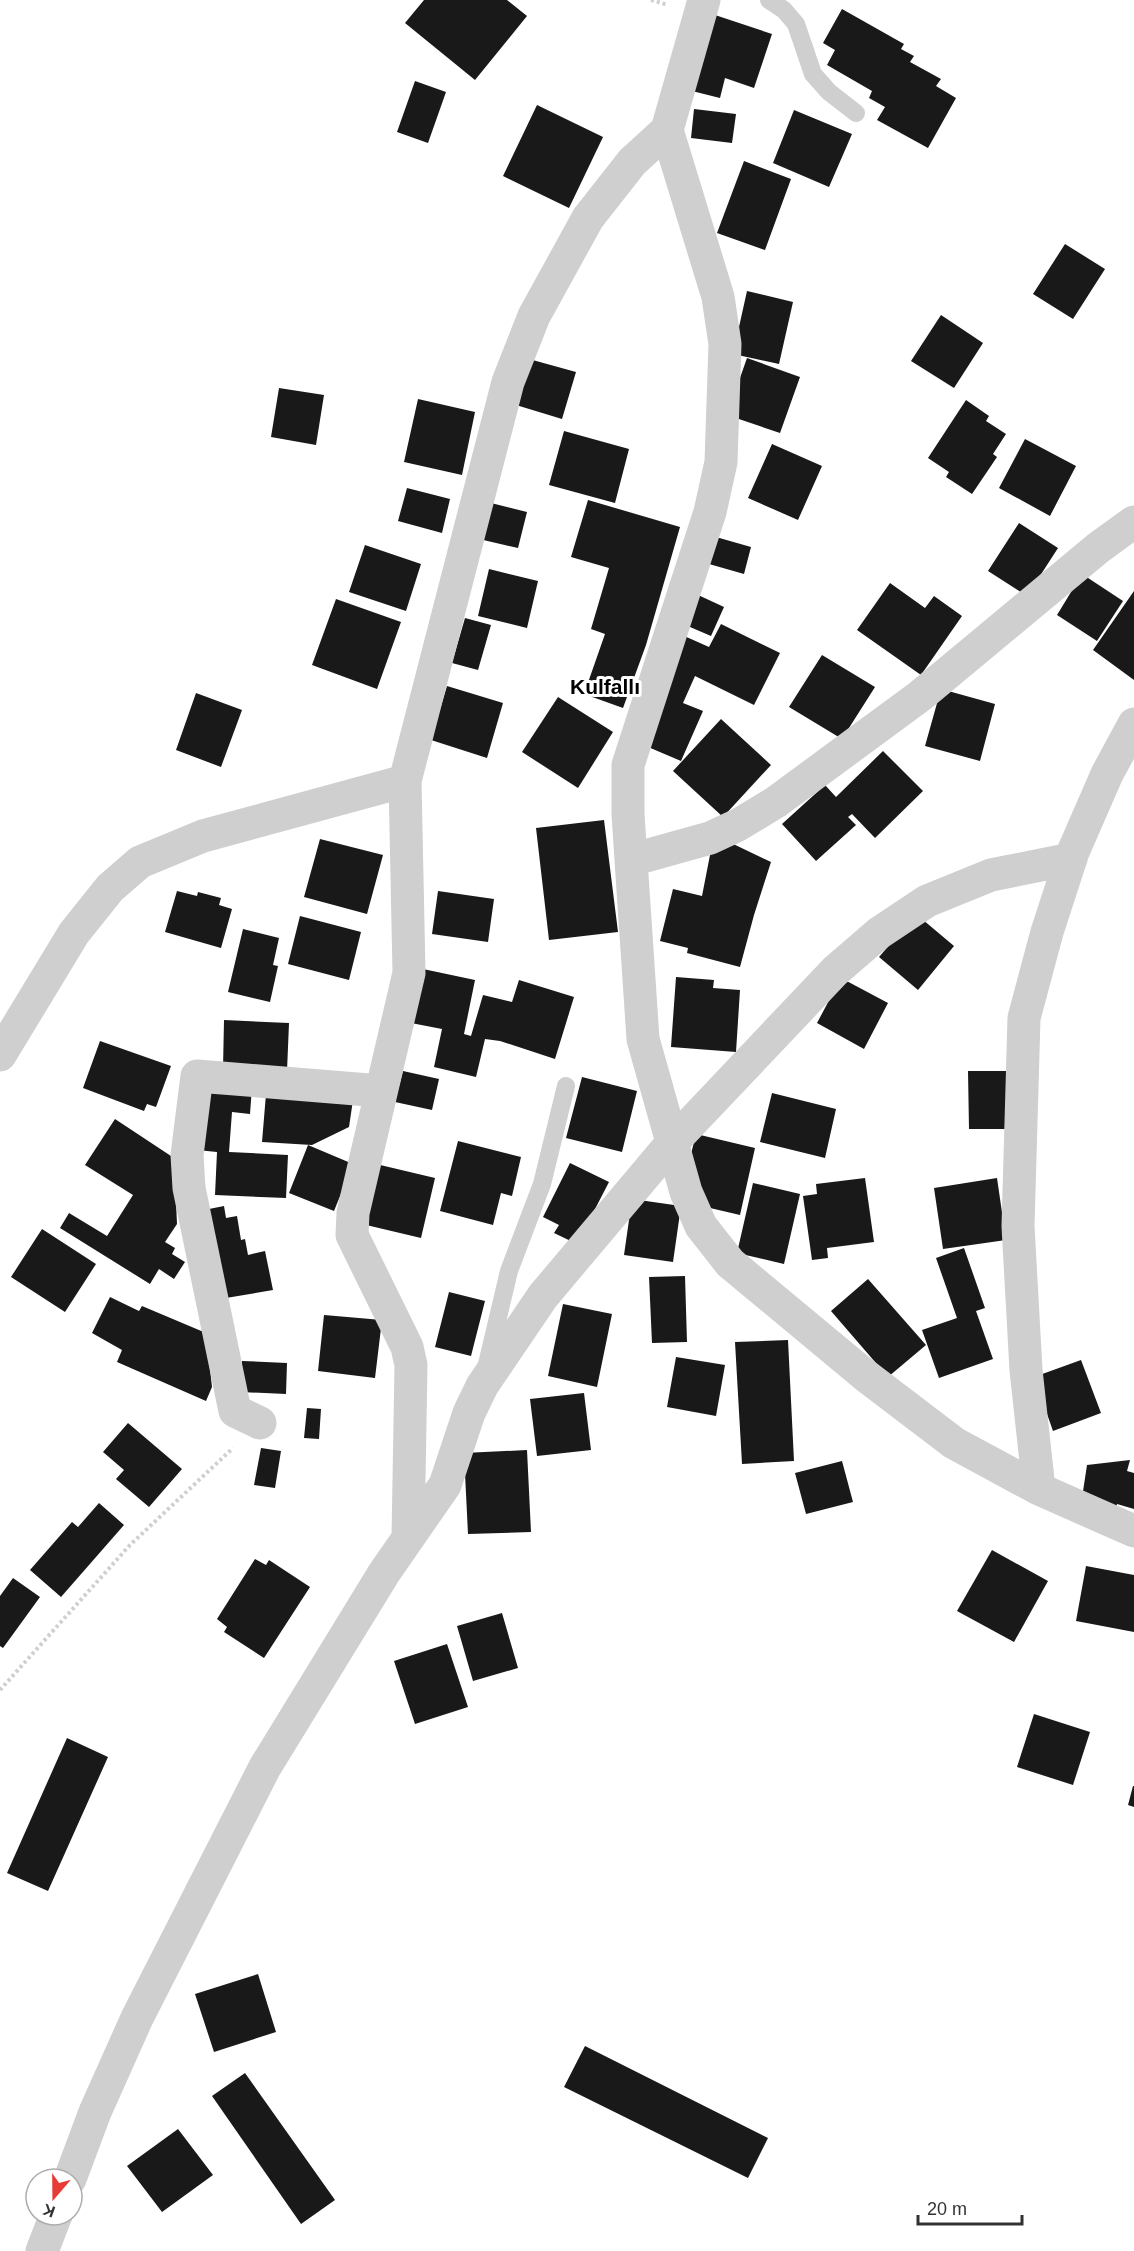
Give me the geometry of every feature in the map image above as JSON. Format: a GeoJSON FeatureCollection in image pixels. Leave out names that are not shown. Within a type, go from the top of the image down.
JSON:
{"type":"FeatureCollection","features":[{"type":"Feature","properties":{"kind":"street"},"geometry":{"type":"LineString","coordinates":[[408,1538],[411,1365],[407,1347],[352,1235],[353,1213],[409,973],[405,781],[508,382],[530,327],[588,218],[632,162],[667,130],[704,0]]}},
{"type":"Feature","properties":{"kind":"street"},"geometry":{"type":"LineString","coordinates":[[667,130],[718,297],[725,344],[721,462],[710,513],[628,765],[627,814],[644,1039],[686,1192],[701,1226],[730,1263],[866,1377],[954,1443],[1039,1489],[1134,1531]]}},
{"type":"Feature","properties":{"kind":"street"},"geometry":{"type":"LineString","coordinates":[[631,860],[710,838],[738,825],[776,802],[920,696],[1098,548],[1134,522]]}},
{"type":"Feature","properties":{"kind":"street"},"geometry":{"type":"LineString","coordinates":[[1039,1489],[1026,1370],[1018,1226],[1024,1018],[1047,932],[1071,859],[1107,774],[1134,724]]}},
{"type":"Feature","properties":{"kind":"street"},"geometry":{"type":"LineString","coordinates":[[0,1055],[74,933],[110,888],[140,862],[203,836],[405,781]]}},
{"type":"Feature","properties":{"kind":"street"},"geometry":{"type":"LineString","coordinates":[[74,2167],[95,2112],[137,2018],[265,1767],[384,1573],[445,1485],[469,1413],[482,1386],[543,1296],[671,1144],[835,971],[879,933],[927,901],[991,875],[1071,859]]}},
{"type":"Feature","properties":{"kind":"street"},"geometry":{"type":"LineString","coordinates":[[260,1423],[235,1411],[195,1222],[189,1188],[187,1155],[196,1076],[381,1091]]}},
{"type":"Feature","properties":{"kind":"street"},"geometry":{"type":"LineString","coordinates":[[42,2251],[51,2227]]}},
{"type":"Feature","properties":{"kind":"lane"},"geometry":{"type":"LineString","coordinates":[[769,0],[784,10],[796,24],[813,74],[829,93],[856,113]]}},
{"type":"Feature","properties":{"kind":"lane"},"geometry":{"type":"LineString","coordinates":[[482,1386],[509,1271],[542,1185],[566,1086]]}},
{"type":"Feature","properties":{"kind":"path"},"geometry":{"type":"LineString","coordinates":[[0,1690],[130,1545],[260,1423]]}},
{"type":"Feature","properties":{"kind":"building"},"geometry":{"type":"Polygon","coordinates":[[[424,0],[507,0],[527,16],[475,80],[405,23],[424,0]]]}},
{"type":"Feature","properties":{"kind":"building"},"geometry":{"type":"Polygon","coordinates":[[[842,9],[904,44],[901,49],[914,56],[910,62],[941,79],[936,86],[956,98],[928,148],[877,120],[885,107],[869,98],[872,91],[827,65],[835,50],[823,43],[842,9]]]}},
{"type":"Feature","properties":{"kind":"building"},"geometry":{"type":"Polygon","coordinates":[[[715,15],[772,34],[754,88],[725,78],[720,98],[692,91],[715,15]]]}},
{"type":"Feature","properties":{"kind":"building"},"geometry":{"type":"Polygon","coordinates":[[[415,81],[446,92],[428,143],[397,132],[415,81]]]}},
{"type":"Feature","properties":{"kind":"building"},"geometry":{"type":"Polygon","coordinates":[[[537,105],[603,137],[569,208],[503,176],[537,105]]]}},
{"type":"Feature","properties":{"kind":"building"},"geometry":{"type":"Polygon","coordinates":[[[694,109],[736,114],[732,143],[691,138],[694,109]]]}},
{"type":"Feature","properties":{"kind":"building"},"geometry":{"type":"Polygon","coordinates":[[[794,110],[852,134],[829,187],[773,163],[794,110]]]}},
{"type":"Feature","properties":{"kind":"building"},"geometry":{"type":"Polygon","coordinates":[[[744,161],[791,179],[765,250],[717,233],[744,161]]]}},
{"type":"Feature","properties":{"kind":"building"},"geometry":{"type":"Polygon","coordinates":[[[1065,244],[1105,269],[1073,319],[1033,294],[1065,244]]]}},
{"type":"Feature","properties":{"kind":"building"},"geometry":{"type":"Polygon","coordinates":[[[747,291],[793,302],[779,364],[733,354],[747,291]]]}},
{"type":"Feature","properties":{"kind":"building"},"geometry":{"type":"Polygon","coordinates":[[[941,315],[983,343],[954,388],[911,361],[941,315]]]}},
{"type":"Feature","properties":{"kind":"building"},"geometry":{"type":"Polygon","coordinates":[[[747,358],[800,377],[780,433],[727,415],[747,358]]]}},
{"type":"Feature","properties":{"kind":"building"},"geometry":{"type":"Polygon","coordinates":[[[529,359],[576,372],[562,419],[516,405],[529,359]]]}},
{"type":"Feature","properties":{"kind":"building"},"geometry":{"type":"Polygon","coordinates":[[[279,388],[324,395],[316,445],[271,437],[279,388]]]}},
{"type":"Feature","properties":{"kind":"building"},"geometry":{"type":"Polygon","coordinates":[[[418,399],[475,412],[462,475],[404,462],[418,399]]]}},
{"type":"Feature","properties":{"kind":"building"},"geometry":{"type":"Polygon","coordinates":[[[966,400],[989,416],[986,421],[1006,434],[993,454],[997,457],[972,494],[946,477],[949,472],[928,458],[966,400]]]}},
{"type":"Feature","properties":{"kind":"building"},"geometry":{"type":"Polygon","coordinates":[[[564,431],[629,449],[615,503],[549,485],[564,431]]]}},
{"type":"Feature","properties":{"kind":"building"},"geometry":{"type":"Polygon","coordinates":[[[1025,439],[1076,466],[1050,516],[999,488],[1025,439]]]}},
{"type":"Feature","properties":{"kind":"building"},"geometry":{"type":"Polygon","coordinates":[[[772,444],[822,466],[798,520],[748,498],[772,444]]]}},
{"type":"Feature","properties":{"kind":"building"},"geometry":{"type":"Polygon","coordinates":[[[407,488],[450,499],[442,533],[398,521],[407,488]]]}},
{"type":"Feature","properties":{"kind":"building"},"geometry":{"type":"Polygon","coordinates":[[[588,500],[680,527],[646,645],[623,708],[584,694],[605,634],[591,629],[609,568],[571,557],[588,500]]]}},
{"type":"Feature","properties":{"kind":"building"},"geometry":{"type":"Polygon","coordinates":[[[487,502],[527,512],[518,548],[479,539],[487,502]]]}},
{"type":"Feature","properties":{"kind":"building"},"geometry":{"type":"Polygon","coordinates":[[[1019,523],[1058,548],[1027,596],[988,571],[1019,523]]]}},
{"type":"Feature","properties":{"kind":"building"},"geometry":{"type":"Polygon","coordinates":[[[716,537],[751,547],[744,574],[709,564],[716,537]]]}},
{"type":"Feature","properties":{"kind":"building"},"geometry":{"type":"Polygon","coordinates":[[[365,545],[421,564],[406,611],[349,592],[365,545]]]}},
{"type":"Feature","properties":{"kind":"building"},"geometry":{"type":"Polygon","coordinates":[[[489,569],[538,581],[527,628],[478,616],[489,569]]]}},
{"type":"Feature","properties":{"kind":"building"},"geometry":{"type":"Polygon","coordinates":[[[1082,574],[1123,601],[1097,641],[1057,615],[1082,574]]]}},
{"type":"Feature","properties":{"kind":"building"},"geometry":{"type":"Polygon","coordinates":[[[890,583],[925,608],[934,596],[962,616],[921,675],[857,630],[890,583]]]}},
{"type":"Feature","properties":{"kind":"building"},"geometry":{"type":"Polygon","coordinates":[[[1134,591],[1134,680],[1093,650],[1134,591]]]}},
{"type":"Feature","properties":{"kind":"building"},"geometry":{"type":"Polygon","coordinates":[[[696,594],[724,607],[711,636],[683,624],[696,594]]]}},
{"type":"Feature","properties":{"kind":"building"},"geometry":{"type":"Polygon","coordinates":[[[336,599],[401,622],[377,689],[312,665],[336,599]]]}},
{"type":"Feature","properties":{"kind":"building"},"geometry":{"type":"Polygon","coordinates":[[[465,618],[491,625],[478,670],[452,663],[465,618]]]}},
{"type":"Feature","properties":{"kind":"building"},"geometry":{"type":"Polygon","coordinates":[[[721,624],[780,653],[754,705],[695,676],[683,703],[703,711],[681,761],[641,744],[682,635],[709,647],[721,624]]]}},
{"type":"Feature","properties":{"kind":"building"},"geometry":{"type":"Polygon","coordinates":[[[822,655],[875,687],[842,739],[789,707],[822,655]]]}},
{"type":"Feature","properties":{"kind":"building"},"geometry":{"type":"Polygon","coordinates":[[[447,686],[503,703],[487,758],[431,740],[447,686]]]}},
{"type":"Feature","properties":{"kind":"building"},"geometry":{"type":"Polygon","coordinates":[[[941,689],[995,704],[980,761],[925,746],[941,689]]]}},
{"type":"Feature","properties":{"kind":"building"},"geometry":{"type":"Polygon","coordinates":[[[196,693],[242,710],[221,767],[176,750],[196,693]]]}},
{"type":"Feature","properties":{"kind":"building"},"geometry":{"type":"Polygon","coordinates":[[[558,697],[613,732],[578,788],[522,752],[558,697]]]}},
{"type":"Feature","properties":{"kind":"building"},"geometry":{"type":"Polygon","coordinates":[[[721,719],[771,765],[723,817],[673,771],[721,719]]]}},
{"type":"Feature","properties":{"kind":"building"},"geometry":{"type":"Polygon","coordinates":[[[883,751],[923,791],[875,838],[852,814],[848,817],[856,825],[816,861],[782,824],[825,785],[836,797],[883,751]]]}},
{"type":"Feature","properties":{"kind":"building"},"geometry":{"type":"Polygon","coordinates":[[[604,820],[618,932],[549,940],[536,828],[604,820]]]}},
{"type":"Feature","properties":{"kind":"building"},"geometry":{"type":"Polygon","coordinates":[[[320,839],[383,855],[367,914],[304,897],[320,839]]]}},
{"type":"Feature","properties":{"kind":"building"},"geometry":{"type":"Polygon","coordinates":[[[727,841],[771,862],[740,967],[687,953],[688,948],[660,941],[673,889],[702,896],[710,855],[727,841]]]}},
{"type":"Feature","properties":{"kind":"building"},"geometry":{"type":"Polygon","coordinates":[[[177,891],[197,896],[198,892],[221,898],[219,905],[232,909],[221,948],[165,932],[177,891]]]}},
{"type":"Feature","properties":{"kind":"building"},"geometry":{"type":"Polygon","coordinates":[[[438,891],[494,899],[488,942],[432,934],[438,891]]]}},
{"type":"Feature","properties":{"kind":"building"},"geometry":{"type":"Polygon","coordinates":[[[916,914],[954,946],[918,990],[879,957],[916,914]]]}},
{"type":"Feature","properties":{"kind":"building"},"geometry":{"type":"Polygon","coordinates":[[[300,916],[361,932],[349,980],[288,964],[300,916]]]}},
{"type":"Feature","properties":{"kind":"building"},"geometry":{"type":"Polygon","coordinates":[[[243,929],[279,938],[273,965],[278,966],[270,1002],[228,992],[243,929]]]}},
{"type":"Feature","properties":{"kind":"building"},"geometry":{"type":"Polygon","coordinates":[[[423,969],[475,980],[464,1034],[471,1036],[483,995],[512,1002],[519,980],[574,997],[555,1059],[500,1041],[485,1039],[476,1077],[434,1067],[442,1029],[411,1023],[423,969]]]}},
{"type":"Feature","properties":{"kind":"building"},"geometry":{"type":"Polygon","coordinates":[[[676,977],[714,980],[713,988],[740,990],[736,1052],[671,1047],[676,977]]]}},
{"type":"Feature","properties":{"kind":"building"},"geometry":{"type":"Polygon","coordinates":[[[841,978],[888,1003],[864,1049],[817,1023],[841,978]]]}},
{"type":"Feature","properties":{"kind":"building"},"geometry":{"type":"Polygon","coordinates":[[[224,1020],[289,1023],[287,1071],[223,1069],[224,1020]]]}},
{"type":"Feature","properties":{"kind":"building"},"geometry":{"type":"Polygon","coordinates":[[[100,1041],[171,1066],[156,1107],[147,1104],[144,1111],[83,1088],[100,1041]]]}},
{"type":"Feature","properties":{"kind":"building"},"geometry":{"type":"Polygon","coordinates":[[[403,1071],[439,1079],[432,1110],[395,1102],[403,1071]]]}},
{"type":"Feature","properties":{"kind":"building"},"geometry":{"type":"Polygon","coordinates":[[[968,1071],[1007,1071],[1007,1129],[969,1129],[968,1071]]]}},
{"type":"Feature","properties":{"kind":"building"},"geometry":{"type":"Polygon","coordinates":[[[582,1077],[637,1091],[622,1152],[566,1138],[582,1077]]]}},
{"type":"Feature","properties":{"kind":"building"},"geometry":{"type":"Polygon","coordinates":[[[208,1084],[252,1087],[250,1114],[232,1112],[229,1152],[288,1155],[286,1198],[215,1195],[217,1152],[197,1150],[208,1084]]]}},
{"type":"Feature","properties":{"kind":"building"},"geometry":{"type":"Polygon","coordinates":[[[772,1093],[836,1109],[825,1158],[760,1142],[772,1093]]]}},
{"type":"Feature","properties":{"kind":"building"},"geometry":{"type":"Polygon","coordinates":[[[266,1094],[353,1100],[349,1127],[312,1145],[262,1142],[266,1094]]]}},
{"type":"Feature","properties":{"kind":"building"},"geometry":{"type":"Polygon","coordinates":[[[115,1119],[174,1158],[177,1224],[165,1242],[175,1248],[172,1254],[185,1262],[174,1279],[159,1269],[150,1284],[60,1228],[69,1213],[107,1236],[133,1195],[85,1165],[115,1119]]]}},
{"type":"Feature","properties":{"kind":"building"},"geometry":{"type":"Polygon","coordinates":[[[696,1134],[755,1148],[740,1215],[693,1204],[687,1170],[696,1134]]]}},
{"type":"Feature","properties":{"kind":"building"},"geometry":{"type":"Polygon","coordinates":[[[458,1141],[521,1157],[512,1196],[501,1193],[493,1225],[440,1211],[458,1141]]]}},
{"type":"Feature","properties":{"kind":"building"},"geometry":{"type":"Polygon","coordinates":[[[308,1145],[353,1164],[334,1211],[289,1193],[308,1145]]]}},
{"type":"Feature","properties":{"kind":"building"},"geometry":{"type":"Polygon","coordinates":[[[570,1163],[609,1182],[577,1244],[554,1233],[559,1225],[543,1217],[570,1163]]]}},
{"type":"Feature","properties":{"kind":"building"},"geometry":{"type":"Polygon","coordinates":[[[376,1164],[435,1178],[421,1238],[362,1224],[376,1164]]]}},
{"type":"Feature","properties":{"kind":"building"},"geometry":{"type":"Polygon","coordinates":[[[865,1178],[874,1242],[827,1248],[828,1258],[812,1260],[803,1196],[817,1194],[816,1184],[865,1178]]]}},
{"type":"Feature","properties":{"kind":"building"},"geometry":{"type":"Polygon","coordinates":[[[997,1178],[1006,1240],[943,1249],[934,1188],[997,1178]]]}},
{"type":"Feature","properties":{"kind":"building"},"geometry":{"type":"Polygon","coordinates":[[[753,1183],[800,1194],[784,1264],[737,1253],[753,1183]]]}},
{"type":"Feature","properties":{"kind":"building"},"geometry":{"type":"Polygon","coordinates":[[[632,1199],[681,1206],[673,1262],[624,1255],[632,1199]]]}},
{"type":"Feature","properties":{"kind":"building"},"geometry":{"type":"Polygon","coordinates":[[[224,1206],[226,1218],[237,1216],[241,1240],[245,1239],[248,1255],[265,1251],[273,1290],[226,1298],[209,1209],[224,1206]]]}},
{"type":"Feature","properties":{"kind":"building"},"geometry":{"type":"Polygon","coordinates":[[[42,1229],[96,1264],[65,1312],[11,1277],[42,1229]]]}},
{"type":"Feature","properties":{"kind":"building"},"geometry":{"type":"Polygon","coordinates":[[[964,1248],[985,1308],[976,1311],[993,1359],[939,1378],[922,1330],[957,1318],[936,1258],[964,1248]]]}},
{"type":"Feature","properties":{"kind":"building"},"geometry":{"type":"Polygon","coordinates":[[[685,1276],[687,1342],[652,1343],[649,1277],[685,1276]]]}},
{"type":"Feature","properties":{"kind":"building"},"geometry":{"type":"Polygon","coordinates":[[[868,1279],[926,1345],[888,1377],[831,1311],[868,1279]]]}},
{"type":"Feature","properties":{"kind":"building"},"geometry":{"type":"Polygon","coordinates":[[[449,1292],[485,1301],[471,1356],[435,1347],[449,1292]]]}},
{"type":"Feature","properties":{"kind":"building"},"geometry":{"type":"Polygon","coordinates":[[[110,1297],[139,1311],[142,1306],[206,1333],[212,1387],[206,1401],[117,1362],[122,1350],[92,1333],[110,1297]]]}},
{"type":"Feature","properties":{"kind":"building"},"geometry":{"type":"Polygon","coordinates":[[[563,1304],[612,1314],[597,1387],[548,1376],[563,1304]]]}},
{"type":"Feature","properties":{"kind":"building"},"geometry":{"type":"Polygon","coordinates":[[[324,1315],[382,1320],[375,1378],[318,1371],[324,1315]]]}},
{"type":"Feature","properties":{"kind":"building"},"geometry":{"type":"Polygon","coordinates":[[[788,1340],[794,1461],[742,1464],[735,1342],[788,1340]]]}},
{"type":"Feature","properties":{"kind":"building"},"geometry":{"type":"Polygon","coordinates":[[[676,1357],[725,1365],[716,1416],[667,1407],[676,1357]]]}},
{"type":"Feature","properties":{"kind":"building"},"geometry":{"type":"Polygon","coordinates":[[[1081,1360],[1101,1413],[1053,1431],[1034,1377],[1081,1360]]]}},
{"type":"Feature","properties":{"kind":"building"},"geometry":{"type":"Polygon","coordinates":[[[242,1361],[287,1363],[286,1394],[241,1392],[242,1361]]]}},
{"type":"Feature","properties":{"kind":"building"},"geometry":{"type":"Polygon","coordinates":[[[584,1393],[591,1450],[537,1456],[530,1399],[584,1393]]]}},
{"type":"Feature","properties":{"kind":"building"},"geometry":{"type":"Polygon","coordinates":[[[307,1408],[321,1409],[319,1439],[304,1438],[307,1408]]]}},
{"type":"Feature","properties":{"kind":"building"},"geometry":{"type":"Polygon","coordinates":[[[128,1423],[182,1469],[149,1507],[116,1479],[124,1470],[103,1452],[128,1423]]]}},
{"type":"Feature","properties":{"kind":"building"},"geometry":{"type":"Polygon","coordinates":[[[261,1448],[281,1451],[275,1488],[254,1485],[261,1448]]]}},
{"type":"Feature","properties":{"kind":"building"},"geometry":{"type":"Polygon","coordinates":[[[527,1450],[531,1532],[468,1534],[464,1453],[527,1450]]]}},
{"type":"Feature","properties":{"kind":"building"},"geometry":{"type":"Polygon","coordinates":[[[1130,1460],[1127,1471],[1134,1473],[1134,1509],[1117,1504],[1115,1512],[1082,1498],[1087,1465],[1130,1460]]]}},
{"type":"Feature","properties":{"kind":"building"},"geometry":{"type":"Polygon","coordinates":[[[842,1461],[853,1502],[806,1514],[795,1473],[842,1461]]]}},
{"type":"Feature","properties":{"kind":"building"},"geometry":{"type":"Polygon","coordinates":[[[99,1503],[124,1525],[61,1597],[30,1570],[72,1522],[78,1527],[99,1503]]]}},
{"type":"Feature","properties":{"kind":"building"},"geometry":{"type":"Polygon","coordinates":[[[992,1550],[1048,1581],[1014,1642],[957,1611],[992,1550]]]}},
{"type":"Feature","properties":{"kind":"building"},"geometry":{"type":"Polygon","coordinates":[[[255,1559],[266,1565],[269,1560],[310,1587],[264,1658],[224,1632],[227,1627],[217,1619],[255,1559]]]}},
{"type":"Feature","properties":{"kind":"building"},"geometry":{"type":"Polygon","coordinates":[[[1086,1566],[1134,1575],[1134,1632],[1076,1621],[1086,1566]]]}},
{"type":"Feature","properties":{"kind":"building"},"geometry":{"type":"Polygon","coordinates":[[[13,1578],[40,1597],[3,1648],[0,1646],[0,1596],[13,1578]]]}},
{"type":"Feature","properties":{"kind":"building"},"geometry":{"type":"Polygon","coordinates":[[[502,1613],[518,1668],[473,1681],[457,1626],[502,1613]]]}},
{"type":"Feature","properties":{"kind":"building"},"geometry":{"type":"Polygon","coordinates":[[[447,1644],[468,1707],[415,1724],[394,1661],[447,1644]]]}},
{"type":"Feature","properties":{"kind":"building"},"geometry":{"type":"Polygon","coordinates":[[[1034,1714],[1090,1732],[1073,1785],[1017,1767],[1034,1714]]]}},
{"type":"Feature","properties":{"kind":"building"},"geometry":{"type":"Polygon","coordinates":[[[67,1738],[108,1757],[48,1891],[7,1873],[67,1738]]]}},
{"type":"Feature","properties":{"kind":"building"},"geometry":{"type":"Polygon","coordinates":[[[1134,1786],[1134,1807],[1128,1805],[1134,1786]]]}},
{"type":"Feature","properties":{"kind":"building"},"geometry":{"type":"Polygon","coordinates":[[[258,1974],[276,2032],[214,2052],[195,1994],[258,1974]]]}},
{"type":"Feature","properties":{"kind":"building"},"geometry":{"type":"Polygon","coordinates":[[[585,2046],[768,2138],[748,2178],[564,2087],[585,2046]]]}},
{"type":"Feature","properties":{"kind":"building"},"geometry":{"type":"Polygon","coordinates":[[[245,2073],[335,2200],[301,2224],[212,2096],[245,2073]]]}},
{"type":"Feature","properties":{"kind":"building"},"geometry":{"type":"Polygon","coordinates":[[[178,2129],[213,2175],[162,2212],[127,2166],[178,2129]]]}},
{"type":"Feature","properties":{"kind":"district","name":"Kulfallı"},"geometry":{"type":"Point","coordinates":[605,687]}}]}
